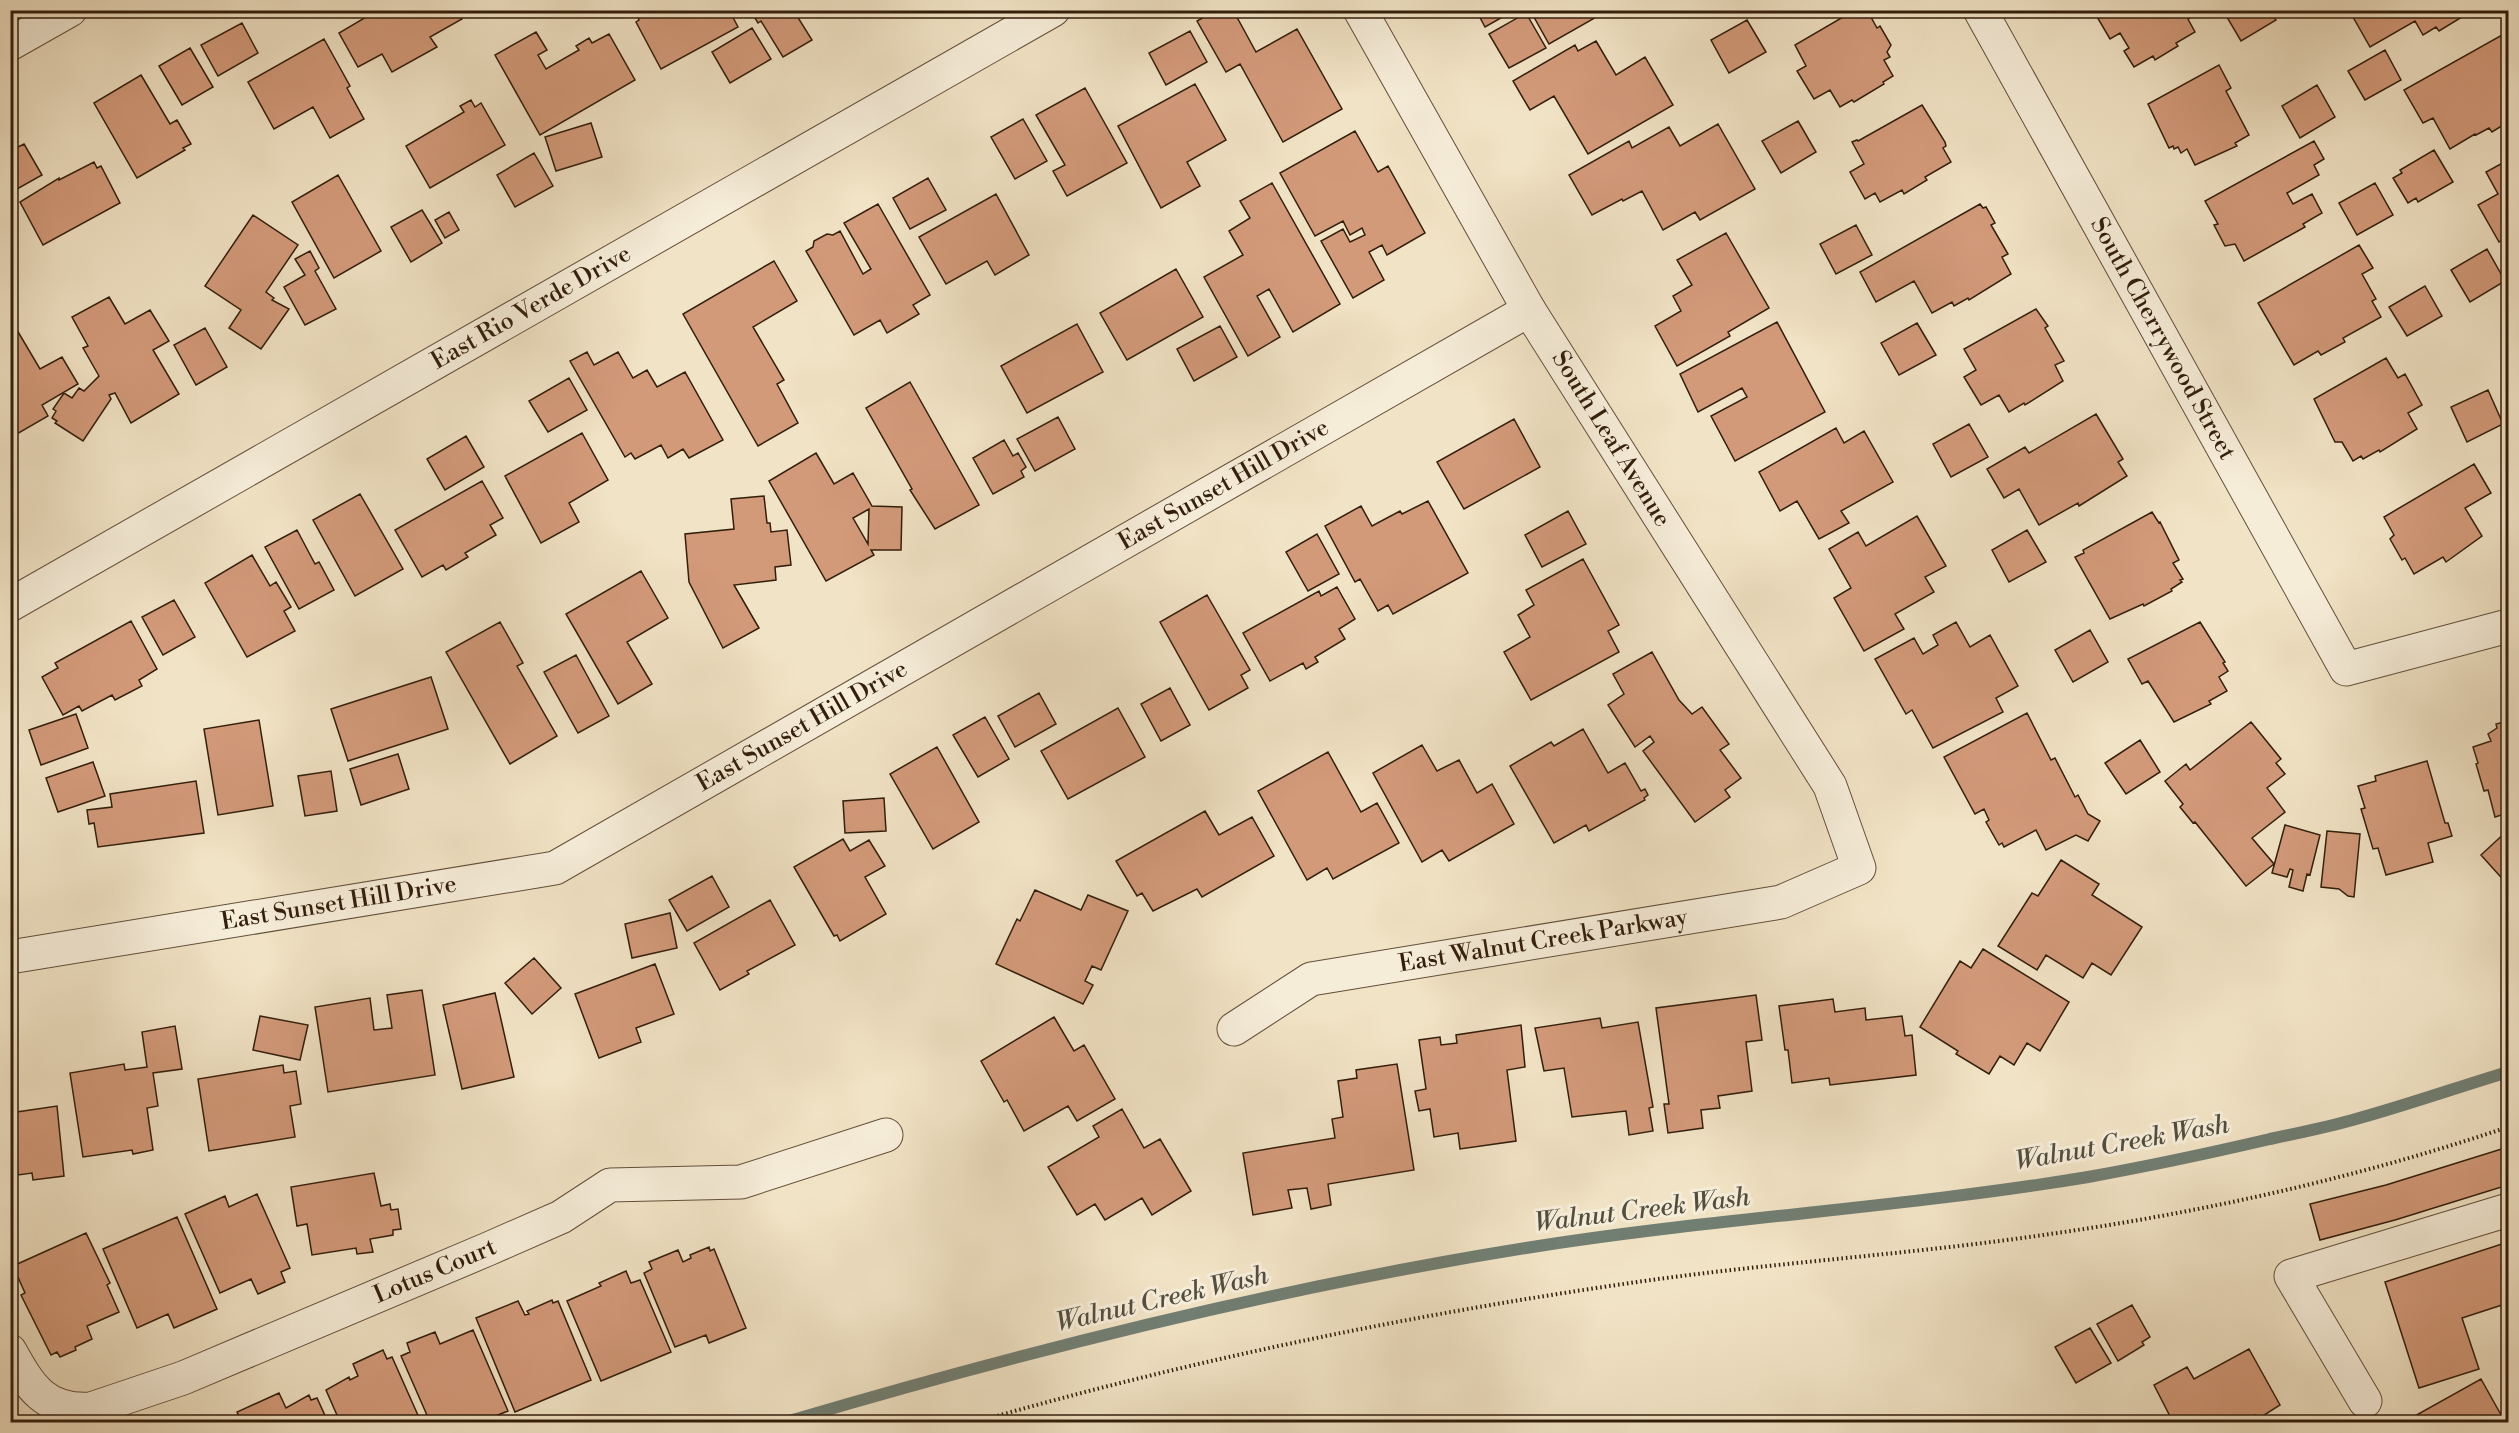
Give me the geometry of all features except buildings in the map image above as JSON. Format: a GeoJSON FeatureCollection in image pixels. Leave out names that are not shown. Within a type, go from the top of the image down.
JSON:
{"type":"FeatureCollection","features":[{"type":"Feature","properties":{"kind":"street"},"geometry":{"type":"LineString","coordinates":[[10,44],[70,10]]}},
{"type":"Feature","properties":{"kind":"street","name":"East Rio Verde Drive"},"geometry":{"type":"LineString","coordinates":[[10,605],[1053,10]]}},
{"type":"Feature","properties":{"kind":"street","name":"South Leaf Avenue"},"geometry":{"type":"LineString","coordinates":[[1360,10],[1529,310],[1830,786],[1859,868]]}},
{"type":"Feature","properties":{"kind":"street","name":"South Cherrywood Street"},"geometry":{"type":"LineString","coordinates":[[1980,10],[2346,669],[2508,626]]}},
{"type":"Feature","properties":{"kind":"street","name":"East Sunset Hill Drive"},"geometry":{"type":"LineString","coordinates":[[12,954],[555,867],[1529,310]]}},
{"type":"Feature","properties":{"kind":"street","name":"East Walnut Creek Parkway"},"geometry":{"type":"LineString","coordinates":[[1234,1029],[1311,979],[1781,902],[1859,868]]}},
{"type":"Feature","properties":{"kind":"street","name":"Lotus Court"},"geometry":{"type":"LineString","coordinates":[[10,1351],[29,1384],[40,1394],[59,1407],[75,1410],[91,1409],[183,1378],[488,1249],[561,1217],[610,1185],[741,1182],[886,1135]]}},
{"type":"Feature","properties":{"kind":"street"},"geometry":{"type":"LineString","coordinates":[[2365,1401],[2291,1276],[2508,1210]]}},
{"type":"Feature","properties":{"kind":"path"},"geometry":{"type":"LineString","coordinates":[[976,1422],[1189,1366],[1481,1307],[1644,1281],[2038,1236],[2166,1215],[2297,1188],[2439,1150],[2508,1127]]}},
{"type":"Feature","properties":{"kind":"waterway","name":"Walnut Creek Wash"},"geometry":{"type":"LineString","coordinates":[[786,1422],[1061,1346],[1339,1282],[1432,1264],[1596,1238],[1948,1197],[2088,1177],[2335,1125],[2508,1072]]}}]}
